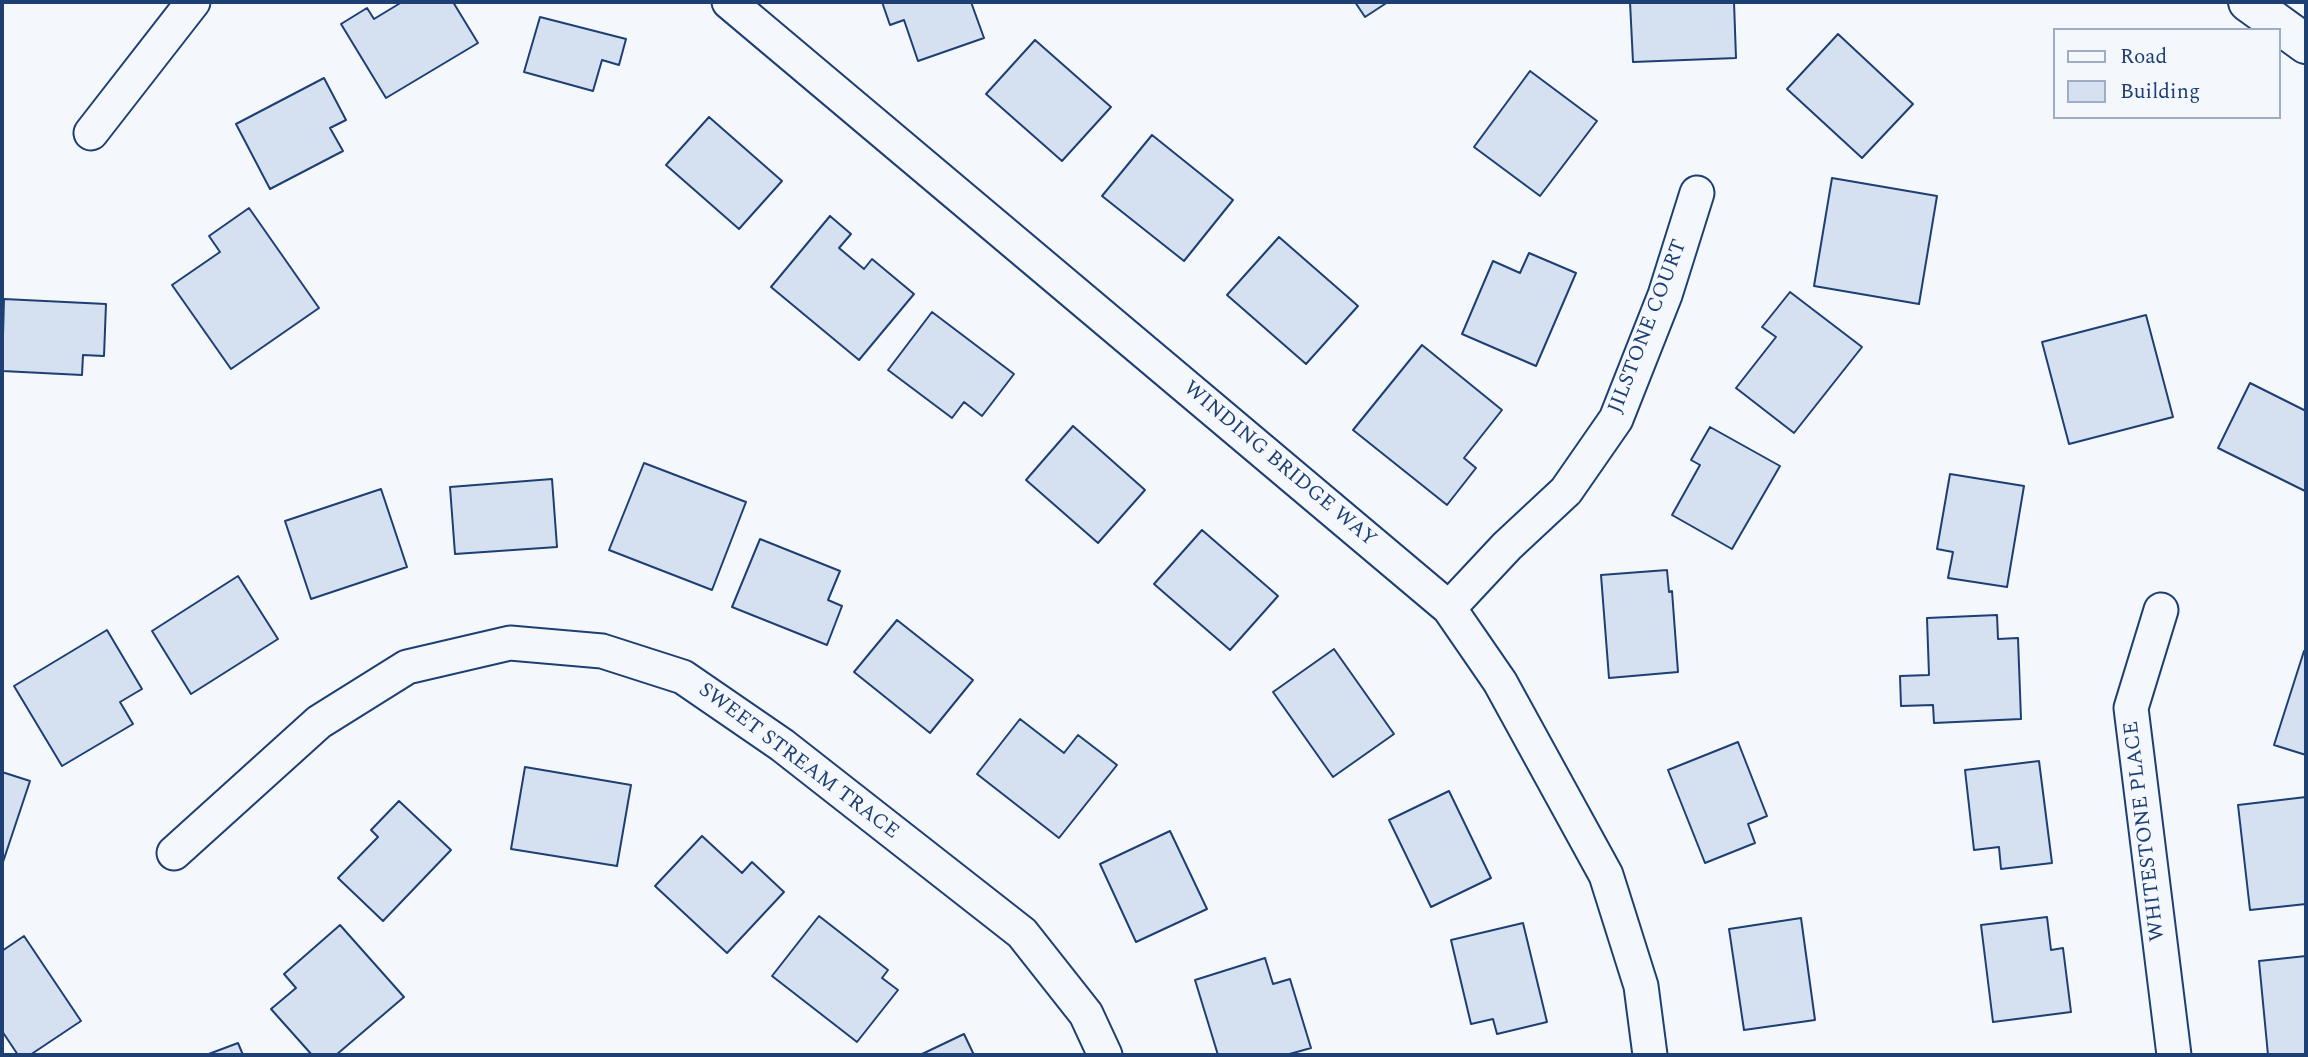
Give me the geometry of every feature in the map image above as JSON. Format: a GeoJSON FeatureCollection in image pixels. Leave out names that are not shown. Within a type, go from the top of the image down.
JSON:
{"type":"FeatureCollection","features":[{"type":"Feature","properties":{"kind":"main road"},"geometry":{"type":"LineString","coordinates":[[2248,2],[2306,44]]}},
{"type":"Feature","properties":{"kind":"street"},"geometry":{"type":"LineString","coordinates":[[91,133],[193,2]]}},
{"type":"Feature","properties":{"kind":"street","name":"WINDING BRIDGE WAY"},"geometry":{"type":"LineString","coordinates":[[750,8],[1449,608],[1500,682],[1606,875],[1641,986],[1650,1055]]}},
{"type":"Feature","properties":{"kind":"street","name":"JILSTONE COURT"},"geometry":{"type":"LineString","coordinates":[[1449,608],[1507,546],[1566,491],[1616,419],[1665,295],[1697,193]]}},
{"type":"Feature","properties":{"kind":"street","name":"WHITESTONE PLACE"},"geometry":{"type":"LineString","coordinates":[[2161,610],[2131,708],[2174,1055]]}},
{"type":"Feature","properties":{"kind":"street","name":"SWEET STREAM TRACE"},"geometry":{"type":"LineString","coordinates":[[174,853],[318,723],[407,667],[510,643],[602,651],[683,677],[782,745],[1022,933],[1086,1014],[1105,1055]]}},
{"type":"Feature","properties":{"kind":"building"},"geometry":{"type":"Polygon","coordinates":[[[402,2],[453,2],[478,43],[386,98],[341,24],[367,8],[374,19],[402,2]]]}},
{"type":"Feature","properties":{"kind":"building"},"geometry":{"type":"Polygon","coordinates":[[[882,2],[971,2],[984,38],[918,61],[904,20],[890,25],[882,2]]]}},
{"type":"Feature","properties":{"kind":"building"},"geometry":{"type":"Polygon","coordinates":[[[1355,2],[1388,2],[1365,17],[1355,2]]]}},
{"type":"Feature","properties":{"kind":"building"},"geometry":{"type":"Polygon","coordinates":[[[1630,2],[1734,2],[1736,58],[1633,62],[1630,2]]]}},
{"type":"Feature","properties":{"kind":"building"},"geometry":{"type":"Polygon","coordinates":[[[540,17],[626,39],[619,65],[602,60],[593,91],[524,72],[540,17]]]}},
{"type":"Feature","properties":{"kind":"building"},"geometry":{"type":"Polygon","coordinates":[[[1838,34],[1913,104],[1862,158],[1787,89],[1838,34]]]}},
{"type":"Feature","properties":{"kind":"building"},"geometry":{"type":"Polygon","coordinates":[[[1035,40],[1111,107],[1062,161],[986,94],[1035,40]]]}},
{"type":"Feature","properties":{"kind":"building"},"geometry":{"type":"Polygon","coordinates":[[[1530,71],[1597,121],[1540,196],[1474,147],[1530,71]]]}},
{"type":"Feature","properties":{"kind":"building"},"geometry":{"type":"Polygon","coordinates":[[[324,78],[346,120],[330,128],[343,151],[270,189],[236,124],[324,78]]]}},
{"type":"Feature","properties":{"kind":"building"},"geometry":{"type":"Polygon","coordinates":[[[709,117],[782,181],[739,229],[666,165],[709,117]]]}},
{"type":"Feature","properties":{"kind":"building"},"geometry":{"type":"Polygon","coordinates":[[[1152,135],[1233,200],[1184,261],[1102,196],[1152,135]]]}},
{"type":"Feature","properties":{"kind":"building"},"geometry":{"type":"Polygon","coordinates":[[[1832,178],[1937,196],[1919,304],[1814,286],[1832,178]]]}},
{"type":"Feature","properties":{"kind":"building"},"geometry":{"type":"Polygon","coordinates":[[[249,208],[319,308],[231,369],[172,285],[220,252],[209,236],[249,208]]]}},
{"type":"Feature","properties":{"kind":"building"},"geometry":{"type":"Polygon","coordinates":[[[830,216],[851,234],[839,248],[864,269],[872,259],[914,294],[859,360],[771,287],[830,216]]]}},
{"type":"Feature","properties":{"kind":"building"},"geometry":{"type":"Polygon","coordinates":[[[1279,237],[1358,306],[1306,364],[1227,295],[1279,237]]]}},
{"type":"Feature","properties":{"kind":"building"},"geometry":{"type":"Polygon","coordinates":[[[1529,253],[1576,273],[1536,366],[1462,334],[1493,261],[1520,273],[1529,253]]]}},
{"type":"Feature","properties":{"kind":"building"},"geometry":{"type":"Polygon","coordinates":[[[1790,292],[1862,347],[1794,433],[1736,388],[1776,337],[1762,327],[1790,292]]]}},
{"type":"Feature","properties":{"kind":"building"},"geometry":{"type":"Polygon","coordinates":[[[4,299],[106,304],[104,356],[83,355],[82,375],[2,371],[4,299]]]}},
{"type":"Feature","properties":{"kind":"building"},"geometry":{"type":"Polygon","coordinates":[[[932,312],[1014,374],[982,416],[964,402],[952,418],[888,370],[932,312]]]}},
{"type":"Feature","properties":{"kind":"building"},"geometry":{"type":"Polygon","coordinates":[[[2146,315],[2173,417],[2069,444],[2042,342],[2146,315]]]}},
{"type":"Feature","properties":{"kind":"building"},"geometry":{"type":"Polygon","coordinates":[[[1422,345],[1502,410],[1464,458],[1476,468],[1447,505],[1353,430],[1422,345]]]}},
{"type":"Feature","properties":{"kind":"building"},"geometry":{"type":"Polygon","coordinates":[[[2250,383],[2306,411],[2305,491],[2218,448],[2250,383]]]}},
{"type":"Feature","properties":{"kind":"building"},"geometry":{"type":"Polygon","coordinates":[[[1073,426],[1145,490],[1098,543],[1026,480],[1073,426]]]}},
{"type":"Feature","properties":{"kind":"building"},"geometry":{"type":"Polygon","coordinates":[[[1710,427],[1780,466],[1732,549],[1672,515],[1700,465],[1691,460],[1710,427]]]}},
{"type":"Feature","properties":{"kind":"building"},"geometry":{"type":"Polygon","coordinates":[[[644,463],[746,502],[712,590],[609,550],[644,463]]]}},
{"type":"Feature","properties":{"kind":"building"},"geometry":{"type":"Polygon","coordinates":[[[1950,474],[2024,486],[2007,587],[1948,578],[1953,552],[1937,549],[1950,474]]]}},
{"type":"Feature","properties":{"kind":"building"},"geometry":{"type":"Polygon","coordinates":[[[552,479],[557,547],[455,554],[450,487],[552,479]]]}},
{"type":"Feature","properties":{"kind":"building"},"geometry":{"type":"Polygon","coordinates":[[[381,489],[407,567],[311,599],[285,521],[381,489]]]}},
{"type":"Feature","properties":{"kind":"building"},"geometry":{"type":"Polygon","coordinates":[[[1202,530],[1278,596],[1230,650],[1154,584],[1202,530]]]}},
{"type":"Feature","properties":{"kind":"building"},"geometry":{"type":"Polygon","coordinates":[[[760,539],[840,571],[828,600],[842,606],[827,645],[732,607],[760,539]]]}},
{"type":"Feature","properties":{"kind":"building"},"geometry":{"type":"Polygon","coordinates":[[[1667,570],[1669,592],[1672,591],[1678,672],[1609,678],[1601,575],[1667,570]]]}},
{"type":"Feature","properties":{"kind":"building"},"geometry":{"type":"Polygon","coordinates":[[[238,576],[278,639],[191,694],[152,631],[238,576]]]}},
{"type":"Feature","properties":{"kind":"building"},"geometry":{"type":"Polygon","coordinates":[[[1997,615],[1998,639],[2018,638],[2021,719],[1934,723],[1933,705],[1901,706],[1900,676],[1929,675],[1927,618],[1997,615]]]}},
{"type":"Feature","properties":{"kind":"building"},"geometry":{"type":"Polygon","coordinates":[[[897,620],[973,680],[930,733],[854,672],[897,620]]]}},
{"type":"Feature","properties":{"kind":"building"},"geometry":{"type":"Polygon","coordinates":[[[107,630],[142,689],[120,702],[133,724],[62,766],[14,686],[107,630]]]}},
{"type":"Feature","properties":{"kind":"building"},"geometry":{"type":"Polygon","coordinates":[[[1334,649],[1394,734],[1333,777],[1273,692],[1334,649]]]}},
{"type":"Feature","properties":{"kind":"building"},"geometry":{"type":"Polygon","coordinates":[[[2304,651],[2306,652],[2306,755],[2274,745],[2304,651]]]}},
{"type":"Feature","properties":{"kind":"building"},"geometry":{"type":"Polygon","coordinates":[[[1020,719],[1064,753],[1078,735],[1117,765],[1059,838],[977,774],[1020,719]]]}},
{"type":"Feature","properties":{"kind":"building"},"geometry":{"type":"Polygon","coordinates":[[[1738,742],[1767,816],[1748,824],[1755,843],[1705,863],[1668,770],[1738,742]]]}},
{"type":"Feature","properties":{"kind":"building"},"geometry":{"type":"Polygon","coordinates":[[[2039,761],[2052,863],[2001,869],[1999,847],[1974,850],[1965,770],[2039,761]]]}},
{"type":"Feature","properties":{"kind":"building"},"geometry":{"type":"Polygon","coordinates":[[[525,767],[631,785],[617,866],[511,849],[525,767]]]}},
{"type":"Feature","properties":{"kind":"building"},"geometry":{"type":"Polygon","coordinates":[[[2,772],[30,781],[2,865],[2,772]]]}},
{"type":"Feature","properties":{"kind":"building"},"geometry":{"type":"Polygon","coordinates":[[[1449,791],[1491,878],[1431,907],[1389,820],[1449,791]]]}},
{"type":"Feature","properties":{"kind":"building"},"geometry":{"type":"Polygon","coordinates":[[[2306,797],[2306,904],[2250,910],[2238,805],[2306,797]]]}},
{"type":"Feature","properties":{"kind":"building"},"geometry":{"type":"Polygon","coordinates":[[[399,801],[451,850],[383,921],[338,878],[378,837],[371,830],[399,801]]]}},
{"type":"Feature","properties":{"kind":"building"},"geometry":{"type":"Polygon","coordinates":[[[1170,831],[1207,909],[1136,942],[1100,864],[1170,831]]]}},
{"type":"Feature","properties":{"kind":"building"},"geometry":{"type":"Polygon","coordinates":[[[702,836],[742,873],[752,862],[784,892],[727,953],[655,886],[702,836]]]}},
{"type":"Feature","properties":{"kind":"building"},"geometry":{"type":"Polygon","coordinates":[[[819,916],[888,970],[882,978],[898,990],[857,1042],[772,976],[819,916]]]}},
{"type":"Feature","properties":{"kind":"building"},"geometry":{"type":"Polygon","coordinates":[[[2047,917],[2051,950],[2063,948],[2071,1012],[1993,1022],[1981,925],[2047,917]]]}},
{"type":"Feature","properties":{"kind":"building"},"geometry":{"type":"Polygon","coordinates":[[[1801,918],[1815,1020],[1744,1030],[1729,929],[1801,918]]]}},
{"type":"Feature","properties":{"kind":"building"},"geometry":{"type":"Polygon","coordinates":[[[1523,923],[1547,1022],[1497,1034],[1493,1019],[1471,1024],[1451,940],[1523,923]]]}},
{"type":"Feature","properties":{"kind":"building"},"geometry":{"type":"Polygon","coordinates":[[[340,925],[404,997],[336,1055],[312,1055],[271,1009],[296,988],[284,974],[340,925]]]}},
{"type":"Feature","properties":{"kind":"building"},"geometry":{"type":"Polygon","coordinates":[[[24,936],[81,1021],[30,1055],[18,1055],[2,1031],[2,951],[24,936]]]}},
{"type":"Feature","properties":{"kind":"building"},"geometry":{"type":"Polygon","coordinates":[[[2306,956],[2306,1055],[2268,1055],[2259,961],[2306,956]]]}},
{"type":"Feature","properties":{"kind":"building"},"geometry":{"type":"Polygon","coordinates":[[[1265,958],[1273,984],[1290,979],[1311,1048],[1286,1055],[1218,1055],[1195,980],[1265,958]]]}},
{"type":"Feature","properties":{"kind":"building"},"geometry":{"type":"Polygon","coordinates":[[[964,1034],[974,1055],[920,1055],[964,1034]]]}},
{"type":"Feature","properties":{"kind":"building"},"geometry":{"type":"Polygon","coordinates":[[[238,1043],[243,1055],[206,1055],[238,1043]]]}}]}
